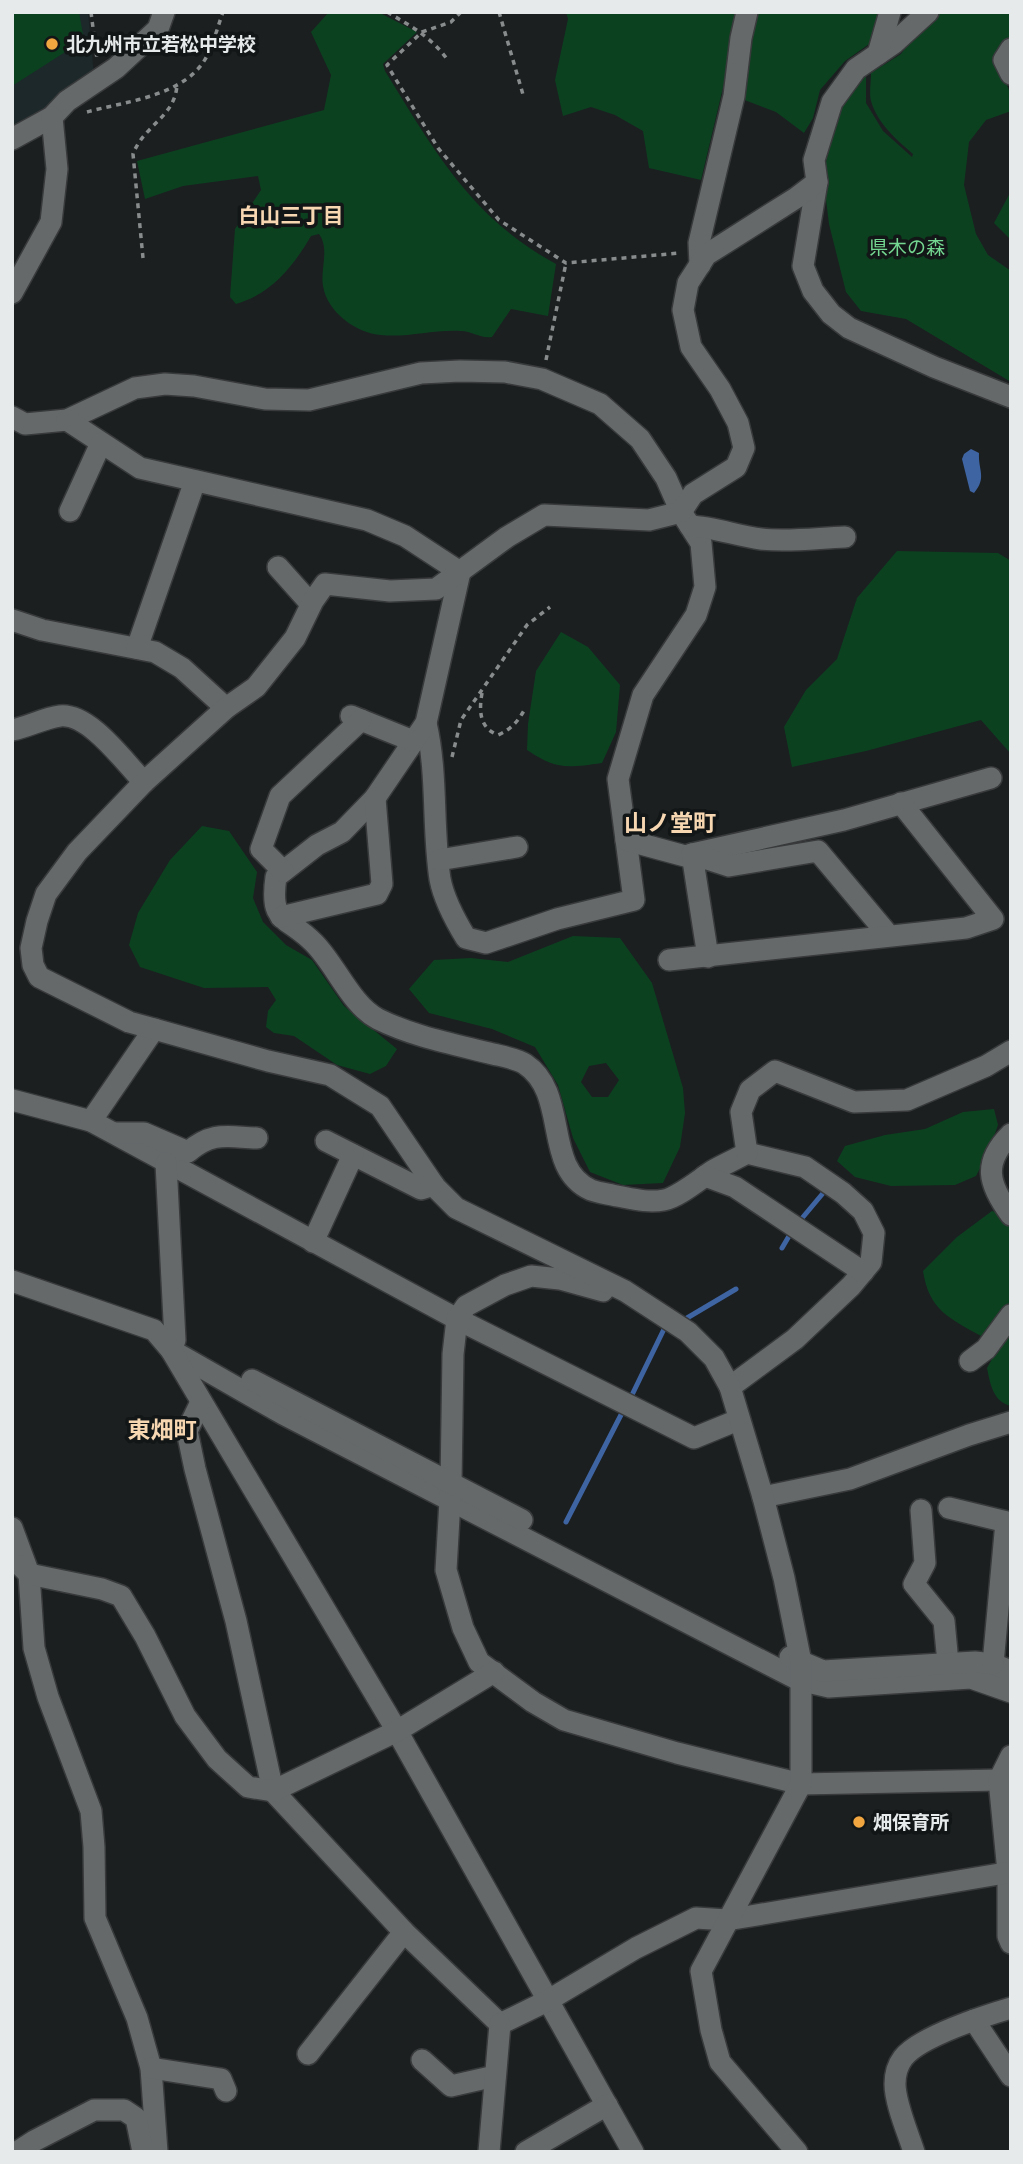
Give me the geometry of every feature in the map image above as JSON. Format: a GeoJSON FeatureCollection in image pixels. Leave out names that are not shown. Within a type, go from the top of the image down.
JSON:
{"type":"FeatureCollection","features":[{"type":"Feature","properties":{"kind":"street"},"geometry":{"type":"LineString","coordinates":[[12,138],[52,119],[68,101],[116,68],[158,29],[164,12]]}},
{"type":"Feature","properties":{"kind":"street"},"geometry":{"type":"LineString","coordinates":[[686,519],[693,494],[736,467],[744,447],[738,423],[720,388],[691,347],[683,310],[688,283],[699,258],[699,243],[733,96],[747,12]]}},
{"type":"Feature","properties":{"kind":"street"},"geometry":{"type":"LineString","coordinates":[[878,54],[890,12]]}},
{"type":"Feature","properties":{"kind":"street"},"geometry":{"type":"LineString","coordinates":[[928,12],[894,43],[856,69],[832,102],[814,160],[817,182],[803,266],[813,291],[831,314],[849,328],[934,367],[1011,397]]}},
{"type":"Feature","properties":{"kind":"street"},"geometry":{"type":"LineString","coordinates":[[1011,50],[1004,60],[1011,74]]}},
{"type":"Feature","properties":{"kind":"street"},"geometry":{"type":"LineString","coordinates":[[12,293],[51,222],[57,169],[52,119]]}},
{"type":"Feature","properties":{"kind":"street"},"geometry":{"type":"LineString","coordinates":[[699,258],[817,182]]}},
{"type":"Feature","properties":{"kind":"street"},"geometry":{"type":"LineString","coordinates":[[12,416],[24,424],[67,420],[135,388],[165,384],[194,386],[265,399],[309,400],[421,373],[460,371],[505,372],[542,379],[600,404],[640,439],[666,478],[701,543],[705,587],[696,614],[643,695],[618,779],[634,900],[556,919],[486,943],[466,938],[454,918],[441,881],[435,778],[426,723]]}},
{"type":"Feature","properties":{"kind":"street"},"geometry":{"type":"LineString","coordinates":[[67,420],[140,468],[368,520],[405,536],[460,572]]}},
{"type":"Feature","properties":{"kind":"street"},"geometry":{"type":"LineString","coordinates":[[70,511],[102,443]]}},
{"type":"Feature","properties":{"kind":"street"},"geometry":{"type":"LineString","coordinates":[[137,648],[195,481]]}},
{"type":"Feature","properties":{"kind":"street"},"geometry":{"type":"LineString","coordinates":[[797,2152],[720,2062],[711,2030],[701,1971],[801,1784],[800,1671],[784,1578],[730,1387],[713,1358],[688,1332],[625,1291],[456,1208],[434,1185],[380,1106],[330,1075],[268,1062],[129,1022],[39,977],[33,965],[31,948],[46,894],[77,852],[144,782],[226,708],[256,687],[295,638],[311,604],[325,584],[390,591],[436,589],[507,537],[544,515],[686,519],[704,527],[760,539],[845,537]]}},
{"type":"Feature","properties":{"kind":"street"},"geometry":{"type":"LineString","coordinates":[[278,567],[311,604]]}},
{"type":"Feature","properties":{"kind":"street"},"geometry":{"type":"LineString","coordinates":[[460,572],[426,723],[375,798],[342,832],[317,845],[276,877],[273,896],[275,907],[289,925],[311,939],[328,957],[347,989],[376,1018],[410,1032],[524,1063],[544,1084],[553,1105],[561,1155],[572,1174],[591,1190],[642,1201],[667,1200],[747,1153],[806,1167],[844,1193],[863,1210],[874,1233],[871,1262],[851,1286],[794,1339],[730,1387]]}},
{"type":"Feature","properties":{"kind":"street"},"geometry":{"type":"LineString","coordinates":[[12,620],[42,630],[155,652],[182,668],[226,708]]}},
{"type":"Feature","properties":{"kind":"street"},"geometry":{"type":"LineString","coordinates":[[12,730],[57,716],[73,715],[90,725],[144,782]]}},
{"type":"Feature","properties":{"kind":"street"},"geometry":{"type":"LineString","coordinates":[[283,871],[261,849],[280,796],[356,718],[414,741]]}},
{"type":"Feature","properties":{"kind":"street"},"geometry":{"type":"LineString","coordinates":[[626,840],[685,856],[844,820],[991,778]]}},
{"type":"Feature","properties":{"kind":"street"},"geometry":{"type":"LineString","coordinates":[[281,917],[377,894],[382,884],[375,798]]}},
{"type":"Feature","properties":{"kind":"street"},"geometry":{"type":"LineString","coordinates":[[669,960],[966,928],[993,919],[901,803]]}},
{"type":"Feature","properties":{"kind":"street"},"geometry":{"type":"LineString","coordinates":[[439,860],[517,847]]}},
{"type":"Feature","properties":{"kind":"street"},"geometry":{"type":"LineString","coordinates":[[692,854],[729,866],[818,851],[885,931]]}},
{"type":"Feature","properties":{"kind":"street"},"geometry":{"type":"LineString","coordinates":[[692,854],[708,957]]}},
{"type":"Feature","properties":{"kind":"street"},"geometry":{"type":"LineString","coordinates":[[91,1121],[154,1029]]}},
{"type":"Feature","properties":{"kind":"street"},"geometry":{"type":"LineString","coordinates":[[747,1153],[741,1112],[750,1090],[775,1071],[854,1102],[906,1100],[986,1066],[1011,1051]]}},
{"type":"Feature","properties":{"kind":"street"},"geometry":{"type":"LineString","coordinates":[[12,1100],[91,1121],[457,1319],[694,1438],[738,1420]]}},
{"type":"Feature","properties":{"kind":"street"},"geometry":{"type":"LineString","coordinates":[[113,1133],[144,1133],[188,1152],[202,1140],[213,1136],[257,1138]]}},
{"type":"Feature","properties":{"kind":"street"},"geometry":{"type":"LineString","coordinates":[[1011,1134],[996,1153],[990,1174],[996,1194],[1011,1215]]}},
{"type":"Feature","properties":{"kind":"street"},"geometry":{"type":"LineString","coordinates":[[326,1141],[421,1189],[434,1185]]}},
{"type":"Feature","properties":{"kind":"street"},"geometry":{"type":"LineString","coordinates":[[313,1242],[353,1155]]}},
{"type":"Feature","properties":{"kind":"street"},"geometry":{"type":"LineString","coordinates":[[166,1163],[173,1345],[201,1402],[397,1731],[633,2152]]}},
{"type":"Feature","properties":{"kind":"street"},"geometry":{"type":"LineString","coordinates":[[705,1176],[736,1187],[863,1272]]}},
{"type":"Feature","properties":{"kind":"street"},"geometry":{"type":"LineString","coordinates":[[625,1291],[605,1292],[560,1279],[531,1276],[505,1285],[466,1307],[457,1319],[453,1354],[446,1570],[463,1628],[479,1662],[533,1702],[564,1720],[801,1784],[999,1780]]}},
{"type":"Feature","properties":{"kind":"street"},"geometry":{"type":"LineString","coordinates":[[12,1281],[154,1330],[173,1345],[829,1687],[971,1678],[1011,1692]]}},
{"type":"Feature","properties":{"kind":"street"},"geometry":{"type":"LineString","coordinates":[[970,1361],[986,1349],[1011,1315]]}},
{"type":"Feature","properties":{"kind":"street"},"geometry":{"type":"LineString","coordinates":[[201,1402],[187,1431],[236,1621],[273,1791],[404,1932],[500,2024]]}},
{"type":"Feature","properties":{"kind":"street"},"geometry":{"type":"LineString","coordinates":[[763,1497],[850,1479],[1011,1422]]}},
{"type":"Feature","properties":{"kind":"street"},"geometry":{"type":"LineString","coordinates":[[800,1671],[975,1662],[1002,1667],[1008,1522],[949,1508]]}},
{"type":"Feature","properties":{"kind":"street"},"geometry":{"type":"LineString","coordinates":[[921,1510],[925,1563],[914,1584],[943,1621],[948,1663]]}},
{"type":"Feature","properties":{"kind":"street"},"geometry":{"type":"LineString","coordinates":[[12,1528],[29,1574],[34,1648],[48,1697],[91,1811],[95,1918],[137,2018],[151,2068],[157,2152]]}},
{"type":"Feature","properties":{"kind":"street"},"geometry":{"type":"LineString","coordinates":[[12,1558],[29,1574],[102,1589],[121,1596],[186,1716],[218,1759],[248,1787],[273,1791],[397,1731],[494,1672]]}},
{"type":"Feature","properties":{"kind":"street"},"geometry":{"type":"LineString","coordinates":[[1011,1756],[999,1780],[1009,1872],[1008,1936],[1011,1943]]}},
{"type":"Feature","properties":{"kind":"street"},"geometry":{"type":"LineString","coordinates":[[500,2024],[547,2001],[636,1948],[696,1918],[727,1920],[1009,1872]]}},
{"type":"Feature","properties":{"kind":"street"},"geometry":{"type":"LineString","coordinates":[[308,2054],[404,1932]]}},
{"type":"Feature","properties":{"kind":"street"},"geometry":{"type":"LineString","coordinates":[[914,2152],[895,2087],[896,2071],[904,2057],[923,2043],[974,2020],[1011,2008]]}},
{"type":"Feature","properties":{"kind":"street"},"geometry":{"type":"LineString","coordinates":[[974,2020],[1011,2076]]}},
{"type":"Feature","properties":{"kind":"street"},"geometry":{"type":"LineString","coordinates":[[489,2152],[500,2024]]}},
{"type":"Feature","properties":{"kind":"street"},"geometry":{"type":"LineString","coordinates":[[422,2060],[451,2086],[495,2076]]}},
{"type":"Feature","properties":{"kind":"street"},"geometry":{"type":"LineString","coordinates":[[151,2068],[221,2080],[226,2091]]}},
{"type":"Feature","properties":{"kind":"street"},"geometry":{"type":"LineString","coordinates":[[526,2152],[607,2105]]}},
{"type":"Feature","properties":{"kind":"street"},"geometry":{"type":"LineString","coordinates":[[17,2152],[94,2110],[124,2110],[136,2118],[143,2152]]}},
{"type":"Feature","properties":{"kind":"path"},"geometry":{"type":"LineString","coordinates":[[91,12],[99,80]]}},
{"type":"Feature","properties":{"kind":"path"},"geometry":{"type":"LineString","coordinates":[[52,119],[160,92],[185,82],[207,57],[223,12]]}},
{"type":"Feature","properties":{"kind":"path"},"geometry":{"type":"LineString","coordinates":[[387,12],[435,42],[447,59]]}},
{"type":"Feature","properties":{"kind":"path"},"geometry":{"type":"LineString","coordinates":[[461,12],[451,22],[422,32],[387,65],[438,148],[499,220],[566,263],[699,258]]}},
{"type":"Feature","properties":{"kind":"path"},"geometry":{"type":"LineString","coordinates":[[499,12],[524,99]]}},
{"type":"Feature","properties":{"kind":"path"},"geometry":{"type":"LineString","coordinates":[[143,258],[133,153],[138,139],[171,108],[177,85]]}},
{"type":"Feature","properties":{"kind":"path"},"geometry":{"type":"LineString","coordinates":[[542,379],[566,263]]}},
{"type":"Feature","properties":{"kind":"path"},"geometry":{"type":"LineString","coordinates":[[435,778],[450,768],[461,720],[527,625],[550,607]]}},
{"type":"Feature","properties":{"kind":"path"},"geometry":{"type":"LineString","coordinates":[[483,688],[481,717],[489,732],[498,735],[508,731],[526,707]]}},
{"type":"Feature","properties":{"kind":"shaded area","name":"北九州市立若松中学校"},"geometry":{"type":"Polygon","coordinates":[[[12,12],[88,12],[94,76],[12,129],[12,12]]]}},
{"type":"Feature","properties":{"kind":"green space"},"geometry":{"type":"Polygon","coordinates":[[[12,12],[79,12],[84,40],[12,86],[12,12]]]}},
{"type":"Feature","properties":{"kind":"green space"},"geometry":{"type":"Polygon","coordinates":[[[329,12],[378,12],[417,32],[383,64],[385,71],[438,155],[477,204],[526,246],[556,264],[548,316],[511,309],[492,337],[461,331],[391,336],[362,330],[344,320],[330,304],[322,280],[324,246],[319,234],[311,236],[280,278],[260,294],[236,304],[230,297],[235,229],[261,190],[258,176],[183,186],[145,199],[137,161],[324,110],[331,75],[311,32],[329,12]]]}},
{"type":"Feature","properties":{"kind":"green space"},"geometry":{"type":"Polygon","coordinates":[[[566,12],[741,12],[701,180],[649,168],[643,131],[615,115],[591,107],[563,116],[555,80],[568,19],[566,12]]]}},
{"type":"Feature","properties":{"kind":"green space"},"geometry":{"type":"Polygon","coordinates":[[[757,12],[884,12],[872,42],[845,61],[820,90],[813,118],[804,133],[776,112],[742,99],[757,12]]]}},
{"type":"Feature","properties":{"kind":"green space","name":"県木の森"},"geometry":{"type":"Polygon","coordinates":[[[937,12],[1011,12],[1011,37],[996,59],[1011,95],[1011,111],[986,120],[969,142],[964,185],[976,234],[988,255],[1011,271],[1011,382],[906,319],[861,311],[846,292],[829,224],[823,175],[838,109],[852,85],[866,75],[866,103],[883,131],[912,157],[913,154],[888,130],[874,109],[870,95],[871,73],[901,54],[919,29],[937,12]]]}},
{"type":"Feature","properties":{"kind":"green space"},"geometry":{"type":"Polygon","coordinates":[[[1011,191],[1011,240],[994,223],[1011,191]]]}},
{"type":"Feature","properties":{"kind":"green space"},"geometry":{"type":"Polygon","coordinates":[[[897,551],[998,553],[1011,561],[1011,754],[981,720],[866,751],[792,767],[784,727],[806,690],[837,659],[857,598],[897,551]]]}},
{"type":"Feature","properties":{"kind":"green space"},"geometry":{"type":"Polygon","coordinates":[[[561,632],[588,647],[620,685],[616,732],[602,763],[562,766],[546,761],[527,750],[536,671],[561,632]]]}},
{"type":"Feature","properties":{"kind":"green space"},"geometry":{"type":"Polygon","coordinates":[[[202,826],[229,831],[257,872],[253,898],[263,922],[286,945],[312,960],[344,1006],[397,1049],[386,1066],[370,1074],[337,1065],[294,1036],[274,1033],[266,1027],[268,1011],[276,1000],[268,987],[204,988],[140,967],[129,945],[138,913],[170,860],[202,826]]]}},
{"type":"Feature","properties":{"kind":"green space"},"geometry":{"type":"Polygon","coordinates":[[[573,936],[620,938],[652,983],[683,1088],[685,1113],[680,1147],[663,1183],[623,1185],[590,1172],[573,1138],[558,1085],[535,1047],[492,1029],[429,1013],[409,989],[434,960],[471,958],[508,962],[573,936]],[[606,1063],[589,1066],[581,1082],[592,1097],[608,1097],[619,1080],[606,1063]]]}},
{"type":"Feature","properties":{"kind":"green space"},"geometry":{"type":"Polygon","coordinates":[[[994,1109],[998,1125],[988,1153],[976,1176],[955,1185],[891,1186],[855,1177],[837,1161],[845,1146],[885,1135],[925,1129],[963,1112],[994,1109]]]}},
{"type":"Feature","properties":{"kind":"green space"},"geometry":{"type":"Polygon","coordinates":[[[992,1211],[1005,1215],[1011,1222],[1011,1301],[981,1336],[942,1311],[930,1295],[923,1271],[957,1237],[992,1211]]]}},
{"type":"Feature","properties":{"kind":"green space"},"geometry":{"type":"Polygon","coordinates":[[[1011,1336],[1011,1406],[996,1396],[987,1368],[1001,1343],[1011,1336]]]}},
{"type":"Feature","properties":{"kind":"water"},"geometry":{"type":"Polygon","coordinates":[[[971,449],[979,453],[981,474],[980,483],[974,493],[970,491],[962,459],[971,449]]]}},
{"type":"Feature","properties":{"kind":"waterway"},"geometry":{"type":"LineString","coordinates":[[798,1223],[824,1192]]}},
{"type":"Feature","properties":{"kind":"waterway"},"geometry":{"type":"LineString","coordinates":[[782,1248],[792,1231]]}},
{"type":"Feature","properties":{"kind":"waterway"},"geometry":{"type":"LineString","coordinates":[[687,1318],[736,1289]]}},
{"type":"Feature","properties":{"kind":"waterway"},"geometry":{"type":"LineString","coordinates":[[630,1399],[666,1325]]}},
{"type":"Feature","properties":{"kind":"waterway"},"geometry":{"type":"LineString","coordinates":[[566,1522],[624,1409]]}},
{"type":"Feature","properties":{"kind":"place","name":"北九州市立若松中学校"},"geometry":{"type":"Point","coordinates":[52,44]}},
{"type":"Feature","properties":{"kind":"place","name":"畑保育所"},"geometry":{"type":"Point","coordinates":[859,1822]}},
{"type":"Feature","properties":{"kind":"district","name":"白山三丁目"},"geometry":{"type":"Point","coordinates":[291,216]}},
{"type":"Feature","properties":{"kind":"district","name":"山ノ堂町"},"geometry":{"type":"Point","coordinates":[670,823]}},
{"type":"Feature","properties":{"kind":"district","name":"東畑町"},"geometry":{"type":"Point","coordinates":[162,1430]}}]}
